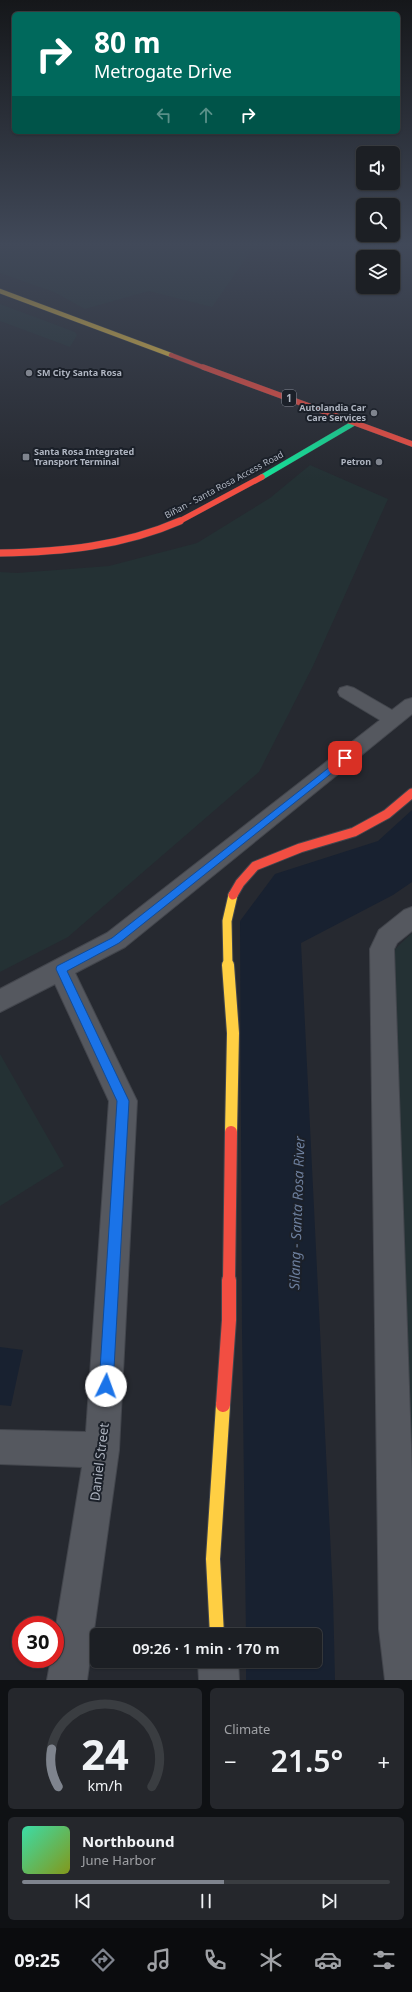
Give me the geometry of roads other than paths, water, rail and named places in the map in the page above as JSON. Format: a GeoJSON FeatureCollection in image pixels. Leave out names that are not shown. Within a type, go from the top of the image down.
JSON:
{"type":"FeatureCollection","features":[{"type":"Feature","properties":{"kind":"main road","name":"1"},"geometry":{"type":"LineString","coordinates":[[87,323],[412,444]]}},
{"type":"Feature","properties":{"kind":"main road","name":"Biñan - Santa Rosa Access Road"},"geometry":{"type":"LineString","coordinates":[[0,553],[32,553],[86,548],[146,534],[179,522],[287,463],[354,423]]}},
{"type":"Feature","properties":{"kind":"main road"},"geometry":{"type":"LineString","coordinates":[[217,1628],[213,1559],[229,1320],[232,1020],[226,940],[228,902],[246,875],[255,866],[300,848],[354,832],[387,814],[412,793]]}},
{"type":"Feature","properties":{"kind":"street"},"geometry":{"type":"LineString","coordinates":[[347,692],[393,719]]}},
{"type":"Feature","properties":{"kind":"street"},"geometry":{"type":"LineString","coordinates":[[0,1001],[116,940],[412,704]]}},
{"type":"Feature","properties":{"kind":"street"},"geometry":{"type":"LineString","coordinates":[[405,1680],[398,1629],[382,949],[387,937],[412,917]]}},
{"type":"Feature","properties":{"kind":"street","name":"Daniel Street"},"geometry":{"type":"LineString","coordinates":[[61,969],[123,1101],[102,1450],[67,1680]]}},
{"type":"Feature","properties":{"kind":"street"},"geometry":{"type":"LineString","coordinates":[[0,1447],[102,1450]]}},
{"type":"Feature","properties":{"kind":"street"},"geometry":{"type":"LineString","coordinates":[[218,1668],[219,1680]]}},
{"type":"Feature","properties":{"kind":"water","name":"Silang - Santa Rosa River"},"geometry":{"type":"Polygon","coordinates":[[[412,810],[412,882],[393,895],[301,943],[333,1596],[335,1680],[246,1680],[246,1668],[322,1668],[322,1628],[246,1628],[242,1330],[240,921],[275,874],[378,841],[412,810]]]}},
{"type":"Feature","properties":{"kind":"water"},"geometry":{"type":"Polygon","coordinates":[[[0,1347],[23,1350],[11,1406],[0,1405],[0,1347]]]}},
{"type":"Feature","properties":{"kind":"place","name":"SM City Santa Rosa"},"geometry":{"type":"Point","coordinates":[29,373]}},
{"type":"Feature","properties":{"kind":"place","name":"Autolandia Car Care Services"},"geometry":{"type":"Point","coordinates":[374,413]}},
{"type":"Feature","properties":{"kind":"place","name":"Santa Rosa Integrated Transport Terminal"},"geometry":{"type":"Point","coordinates":[26,457]}},
{"type":"Feature","properties":{"kind":"place","name":"Petron"},"geometry":{"type":"Point","coordinates":[379,462]}}]}
